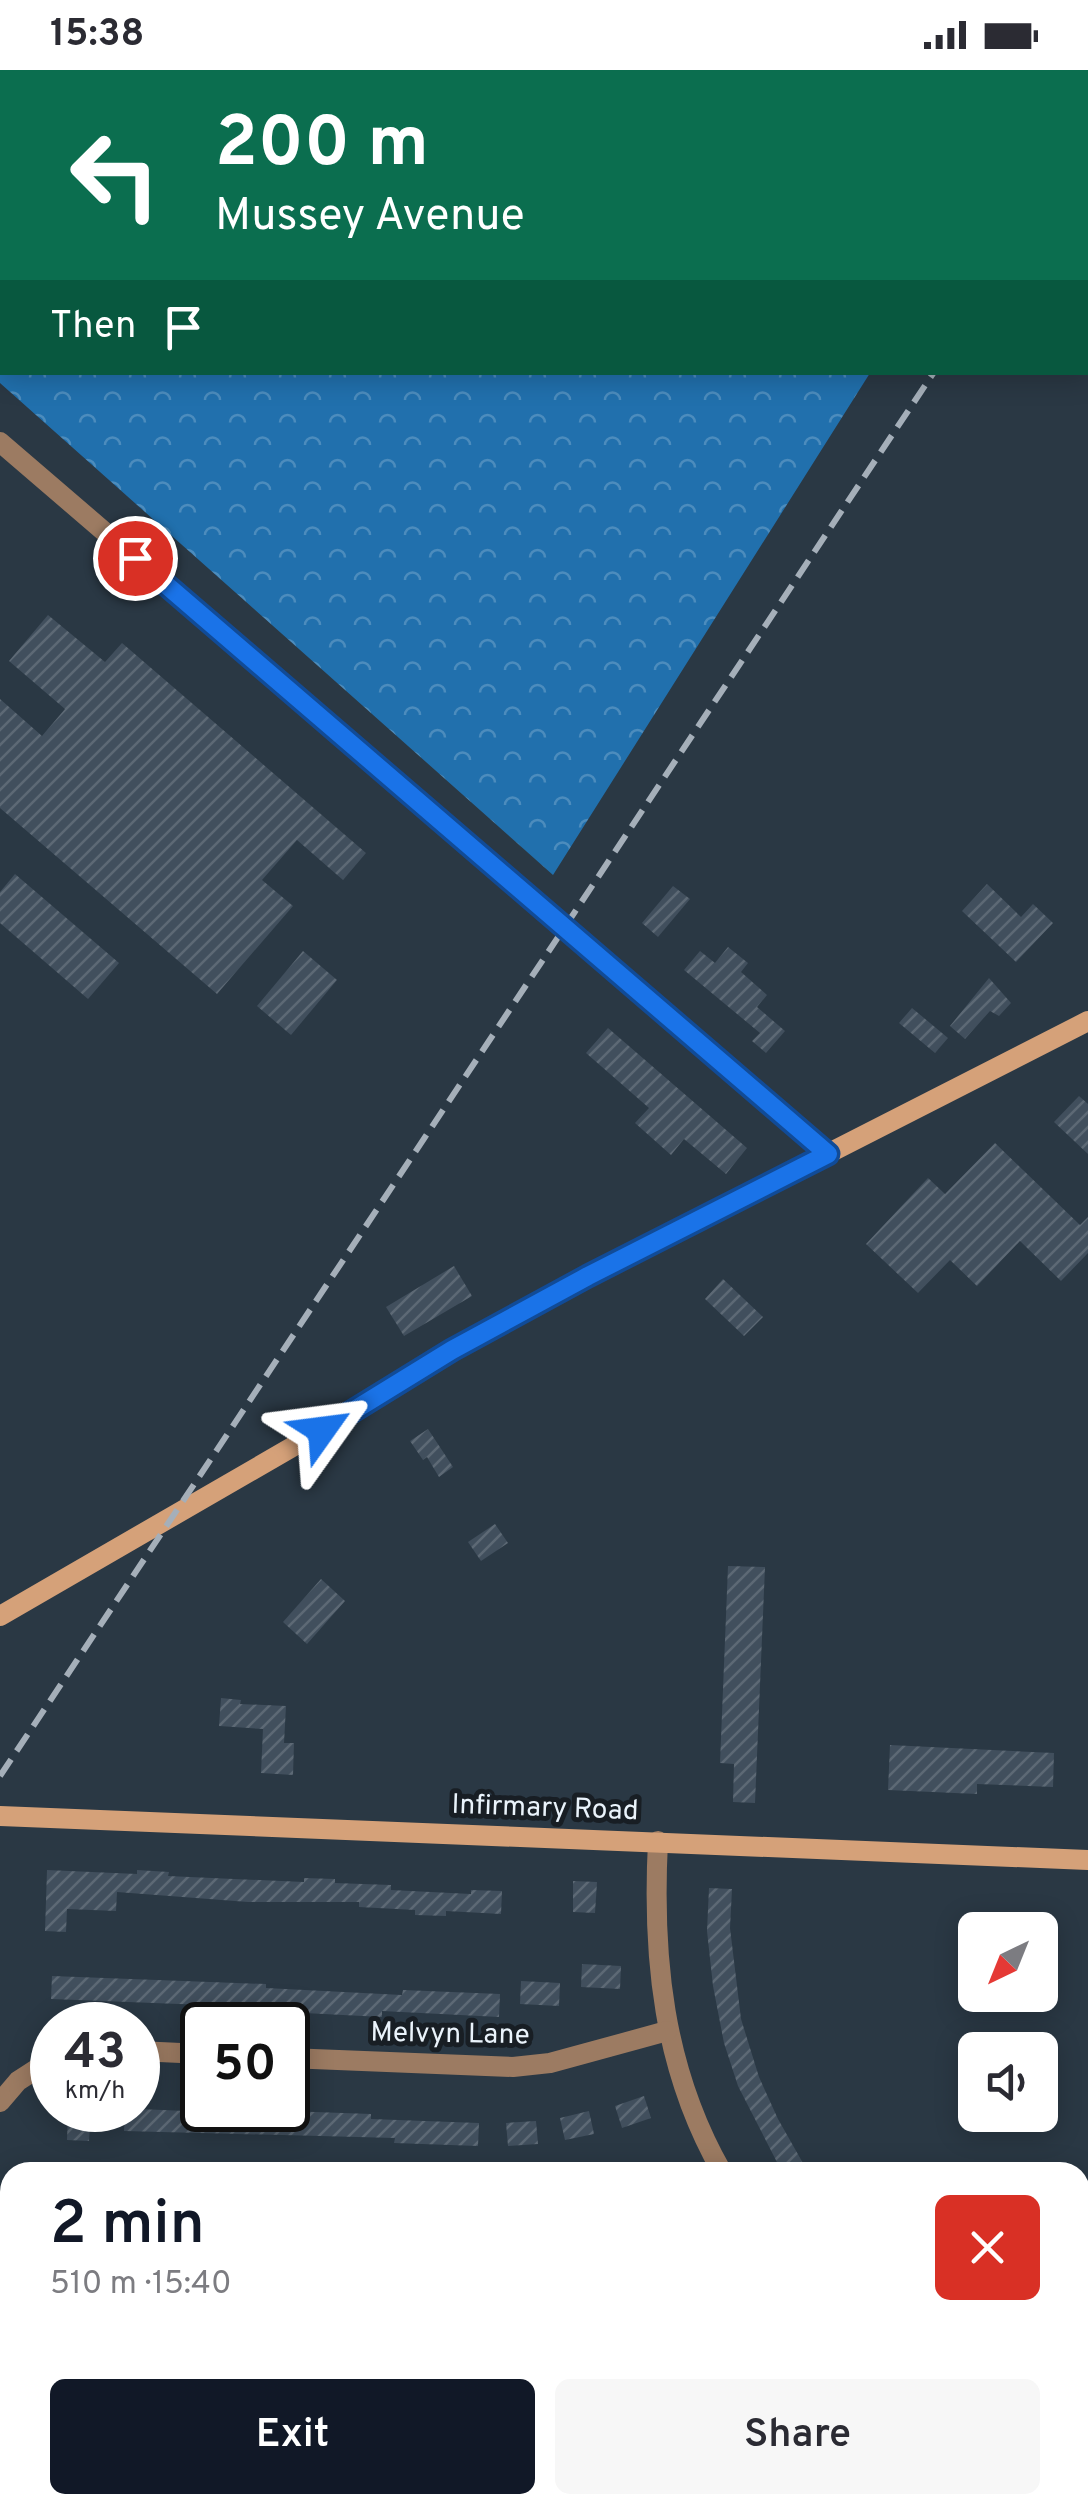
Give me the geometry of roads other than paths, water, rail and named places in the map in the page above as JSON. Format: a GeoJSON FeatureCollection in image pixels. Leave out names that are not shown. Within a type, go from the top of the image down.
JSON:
{"type":"FeatureCollection","features":[{"type":"Feature","properties":{"kind":"main road"},"geometry":{"type":"LineString","coordinates":[[0,1616],[352,1413],[452,1350],[588,1276],[1088,1021]]}},
{"type":"Feature","properties":{"kind":"main road","name":"Infirmary Road"},"geometry":{"type":"LineString","coordinates":[[0,1816],[1088,1860]]}},
{"type":"Feature","properties":{"kind":"street"},"geometry":{"type":"LineString","coordinates":[[0,442],[828,1154]]}},
{"type":"Feature","properties":{"kind":"street"},"geometry":{"type":"LineString","coordinates":[[658,1840],[655,1940],[667,2031],[695,2118],[717,2162]]}},
{"type":"Feature","properties":{"kind":"street","name":"Melvyn Lane"},"geometry":{"type":"LineString","coordinates":[[310,2059],[513,2068],[550,2063],[667,2031]]}},
{"type":"Feature","properties":{"kind":"street"},"geometry":{"type":"LineString","coordinates":[[0,2102],[30,2073]]}},
{"type":"Feature","properties":{"kind":"railway"},"geometry":{"type":"LineString","coordinates":[[0,1776],[932,375]]}}]}
